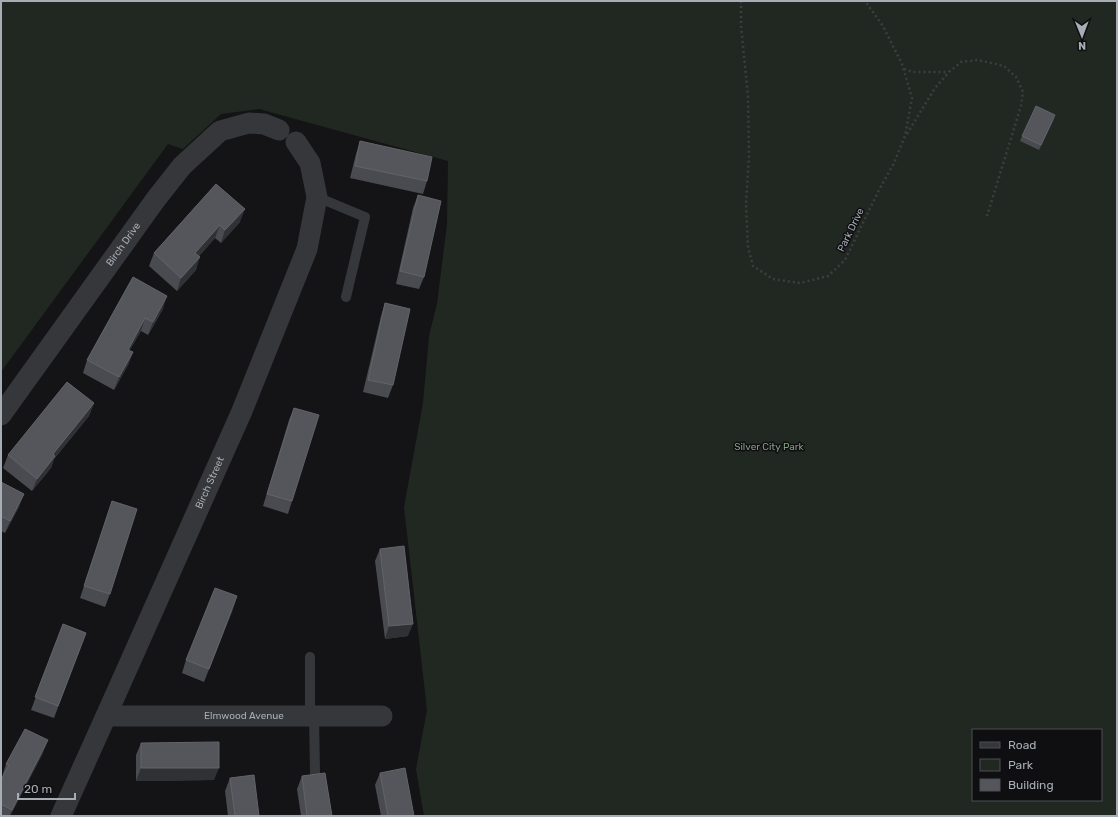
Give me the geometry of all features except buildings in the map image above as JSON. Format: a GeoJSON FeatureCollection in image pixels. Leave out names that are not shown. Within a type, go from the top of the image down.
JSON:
{"type":"FeatureCollection","features":[{"type":"Feature","properties":{"kind":"street","name":"Birch Drive"},"geometry":{"type":"LineString","coordinates":[[1,415],[156,199],[182,166],[220,131],[249,123],[264,124],[279,130]]}},
{"type":"Feature","properties":{"kind":"street","name":"Birch Street"},"geometry":{"type":"LineString","coordinates":[[61,816],[242,411],[307,249],[317,197],[310,163],[296,142]]}},
{"type":"Feature","properties":{"kind":"street","name":"Elmwood Avenue"},"geometry":{"type":"LineString","coordinates":[[106,716],[382,716]]}},
{"type":"Feature","properties":{"kind":"lane"},"geometry":{"type":"LineString","coordinates":[[317,197],[365,217],[346,296]]}},
{"type":"Feature","properties":{"kind":"lane"},"geometry":{"type":"LineString","coordinates":[[310,657],[315,773]]}},
{"type":"Feature","properties":{"kind":"path","name":"Park Drive"},"geometry":{"type":"LineString","coordinates":[[741,1],[741,26],[748,97],[749,156],[746,205],[748,247],[753,266],[773,279],[800,283],[828,276],[846,260],[906,136],[912,98],[904,69],[883,26],[865,1]]}},
{"type":"Feature","properties":{"kind":"path"},"geometry":{"type":"LineString","coordinates":[[906,136],[935,88],[949,72],[961,62],[978,60],[1004,66],[1016,77],[1023,92],[1021,106],[987,216]]}},
{"type":"Feature","properties":{"kind":"path"},"geometry":{"type":"LineString","coordinates":[[904,69],[913,72],[949,72]]}},
{"type":"Feature","properties":{"kind":"green space","name":"Silver City Park"},"geometry":{"type":"Polygon","coordinates":[[[1,1],[1117,1],[1117,816],[424,816],[416,769],[427,710],[404,507],[423,403],[429,336],[437,304],[447,224],[448,161],[259,109],[221,114],[183,149],[168,144],[1,372],[1,1]]]}}]}
